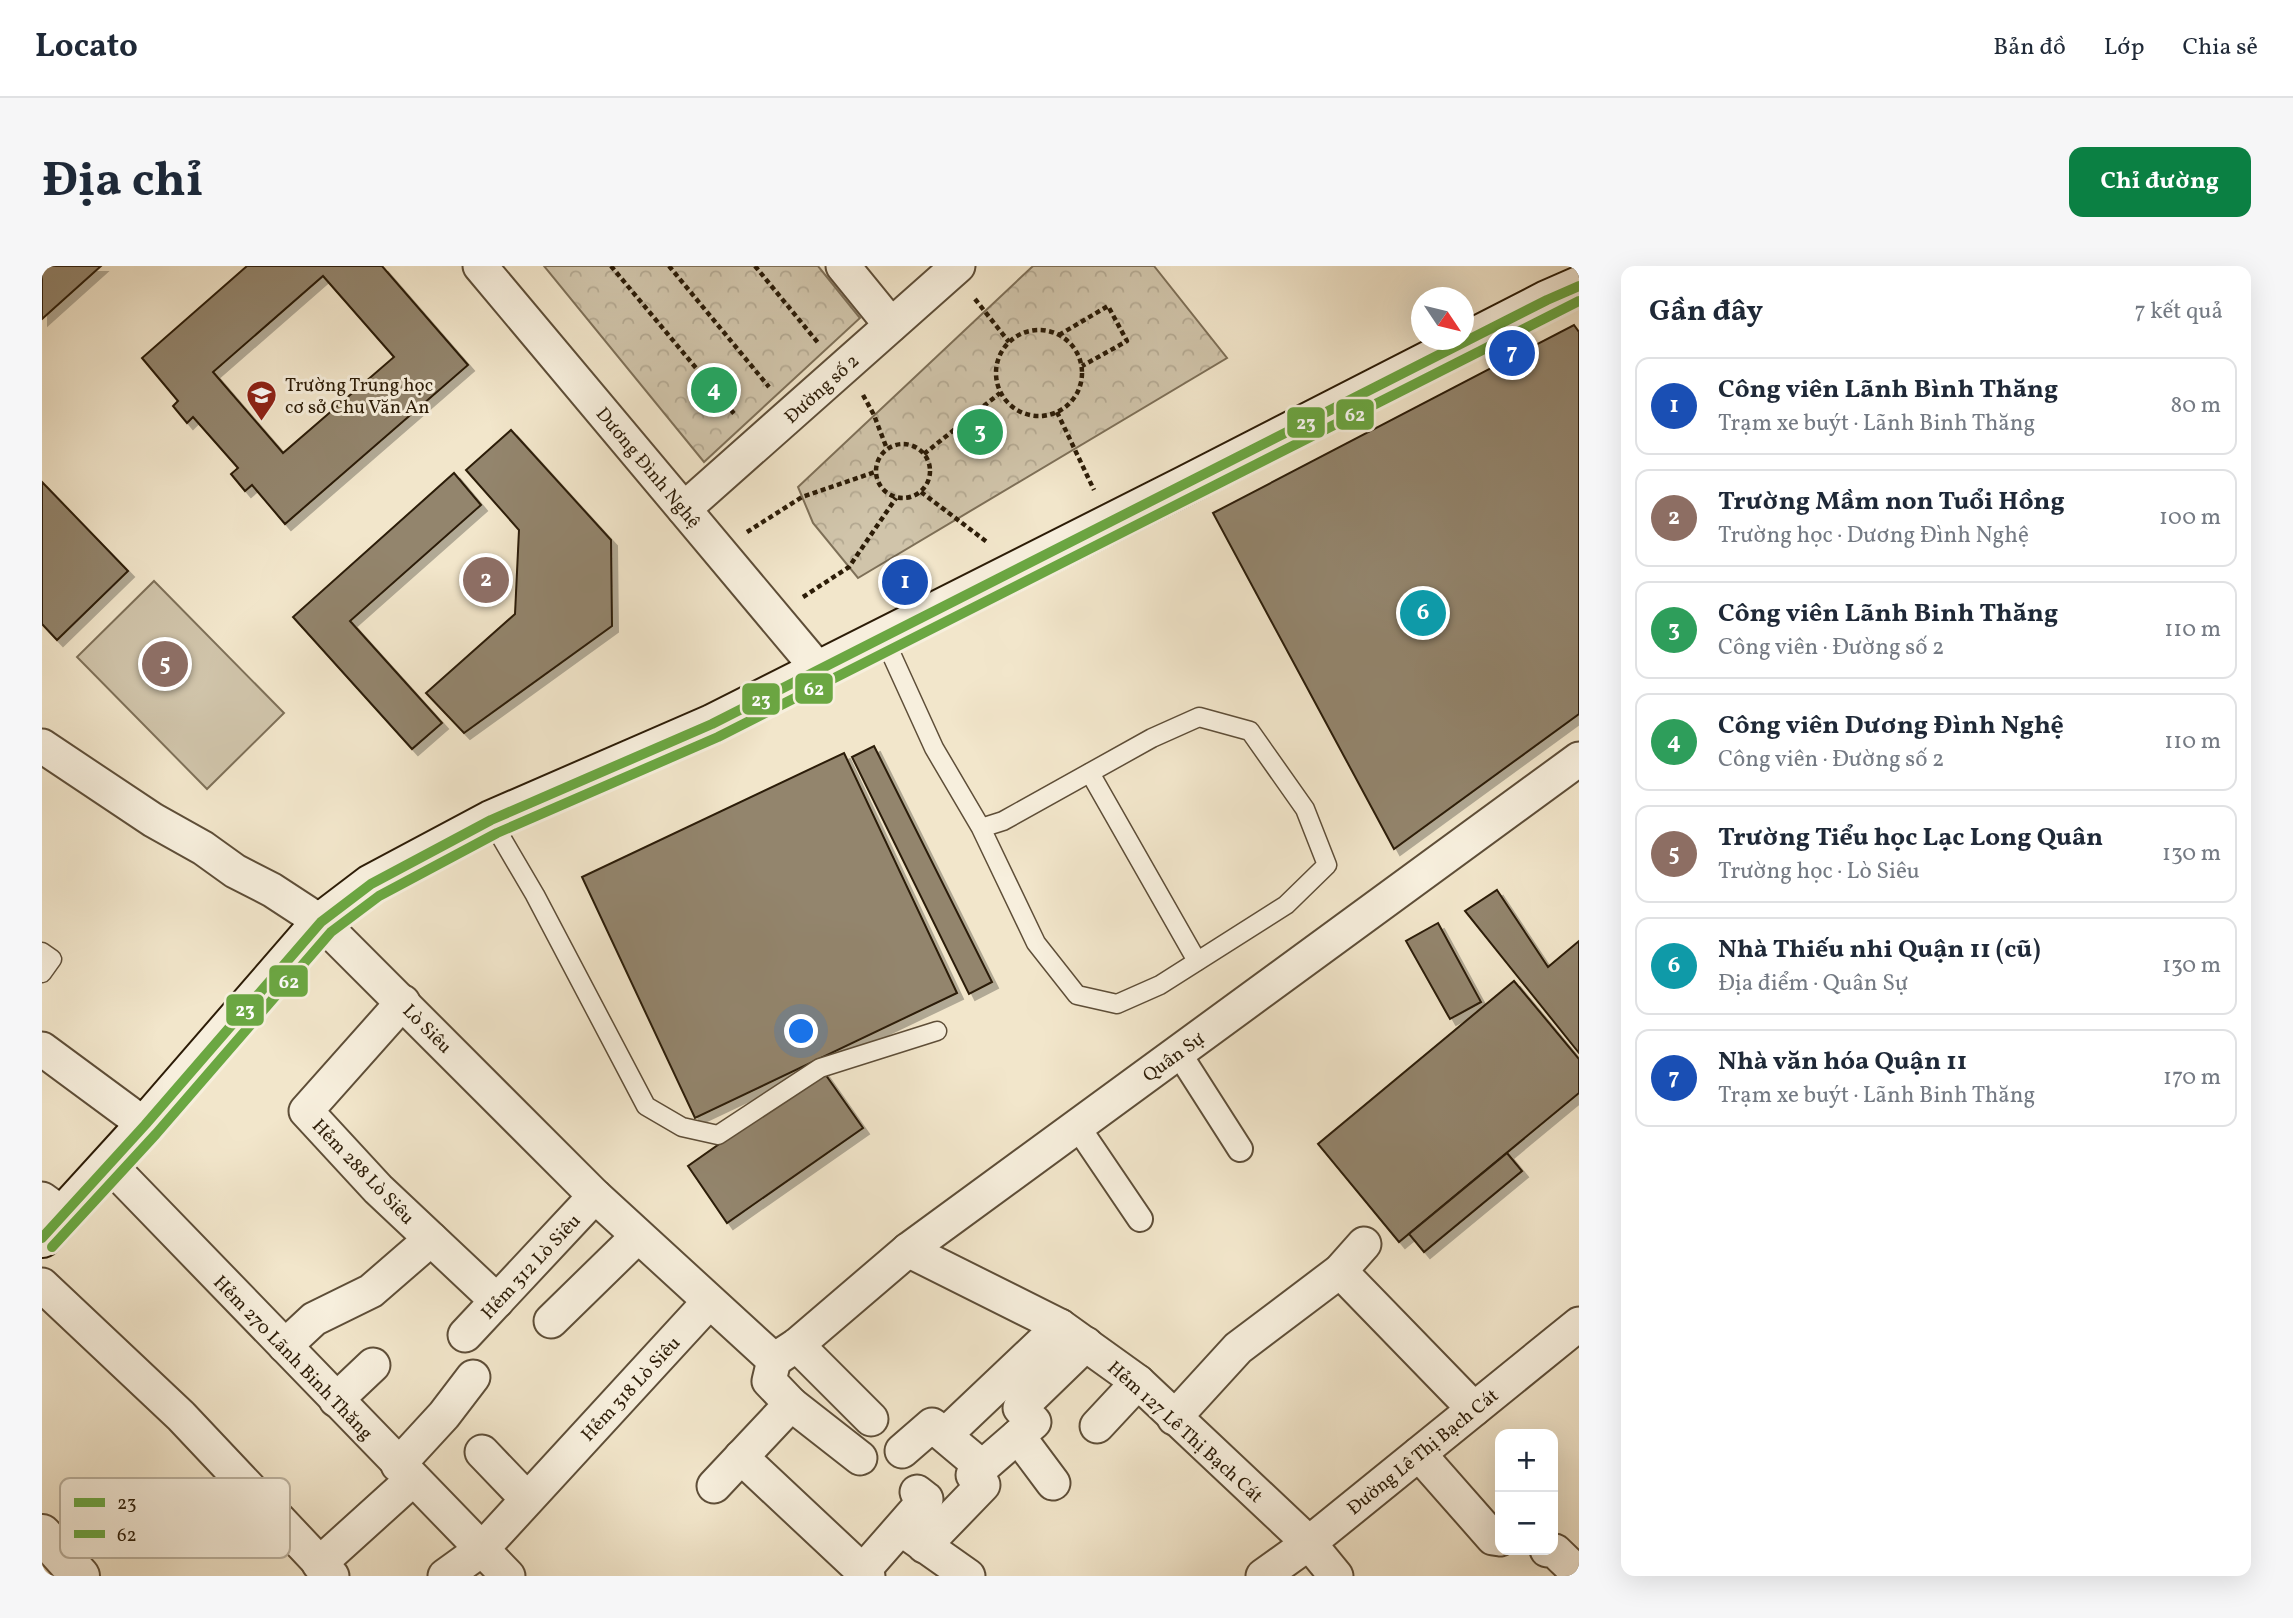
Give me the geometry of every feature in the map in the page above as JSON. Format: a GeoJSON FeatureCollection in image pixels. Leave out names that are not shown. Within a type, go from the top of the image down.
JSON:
{"type":"FeatureCollection","features":[{"type":"Feature","properties":{"kind":"main road"},"geometry":{"type":"LineString","coordinates":[[49,1217],[145,1125],[321,922],[371,884],[491,820],[712,724],[1546,300],[1579,286]]}},
{"type":"Feature","properties":{"kind":"main road"},"geometry":{"type":"LineString","coordinates":[[42,1534],[60,1554]]}},
{"type":"Feature","properties":{"kind":"main road"},"geometry":{"type":"LineString","coordinates":[[64,1558],[80,1576]]}},
{"type":"Feature","properties":{"kind":"street","name":"Dương Đình Nghệ"},"geometry":{"type":"LineString","coordinates":[[480,266],[818,669]]}},
{"type":"Feature","properties":{"kind":"street"},"geometry":{"type":"LineString","coordinates":[[843,266],[891,325]]}},
{"type":"Feature","properties":{"kind":"street","name":"Đường số 2"},"geometry":{"type":"LineString","coordinates":[[684,509],[955,269]]}},
{"type":"Feature","properties":{"kind":"street","name":"Lò Siêu"},"geometry":{"type":"LineString","coordinates":[[42,746],[153,820],[321,922],[595,1196],[709,1301],[785,1352],[871,1419]]}},
{"type":"Feature","properties":{"kind":"street","name":"Quân Sự"},"geometry":{"type":"LineString","coordinates":[[785,1352],[908,1250],[1579,760]]}},
{"type":"Feature","properties":{"kind":"street","name":"Hẻm 288 Lò Siêu"},"geometry":{"type":"LineString","coordinates":[[403,1002],[306,1111],[378,1189],[497,1301]]}},
{"type":"Feature","properties":{"kind":"street"},"geometry":{"type":"LineString","coordinates":[[42,1049],[145,1125]]}},
{"type":"Feature","properties":{"kind":"street"},"geometry":{"type":"LineString","coordinates":[[1178,1052],[1240,1149]]}},
{"type":"Feature","properties":{"kind":"street"},"geometry":{"type":"LineString","coordinates":[[1077,1126],[1140,1219]]}},
{"type":"Feature","properties":{"kind":"street","name":"Hẻm 270 Lãnh Binh Thăng"},"geometry":{"type":"LineString","coordinates":[[108,1163],[508,1576]]}},
{"type":"Feature","properties":{"kind":"street","name":"Hẻm 312 Lò Siêu"},"geometry":{"type":"LineString","coordinates":[[465,1335],[595,1196]]}},
{"type":"Feature","properties":{"kind":"street"},"geometry":{"type":"LineString","coordinates":[[551,1321],[638,1236]]}},
{"type":"Feature","properties":{"kind":"street"},"geometry":{"type":"LineString","coordinates":[[285,1346],[314,1319],[371,1291],[431,1239]]}},
{"type":"Feature","properties":{"kind":"street"},"geometry":{"type":"LineString","coordinates":[[1174,1418],[1238,1348],[1340,1271],[1364,1244]]}},
{"type":"Feature","properties":{"kind":"street","name":"Hẻm 127 Lê Thị Bạch Cát"},"geometry":{"type":"LineString","coordinates":[[908,1250],[1073,1335],[1138,1382],[1309,1543],[1336,1576]]}},
{"type":"Feature","properties":{"kind":"street"},"geometry":{"type":"LineString","coordinates":[[1340,1271],[1474,1409]]}},
{"type":"Feature","properties":{"kind":"street"},"geometry":{"type":"LineString","coordinates":[[42,1285],[181,1416],[239,1478]]}},
{"type":"Feature","properties":{"kind":"street","name":"Hẻm 318 Lò Siêu"},"geometry":{"type":"LineString","coordinates":[[445,1576],[481,1550],[709,1301]]}},
{"type":"Feature","properties":{"kind":"street","name":"Đường Lê Thị Bạch Cát"},"geometry":{"type":"LineString","coordinates":[[1263,1576],[1309,1543],[1579,1324]]}},
{"type":"Feature","properties":{"kind":"street"},"geometry":{"type":"LineString","coordinates":[[945,1435],[1073,1335]]}},
{"type":"Feature","properties":{"kind":"street"},"geometry":{"type":"LineString","coordinates":[[741,1457],[865,1574],[983,1485],[973,1475],[1034,1422],[1020,1408],[1073,1335]]}},
{"type":"Feature","properties":{"kind":"street"},"geometry":{"type":"LineString","coordinates":[[785,1352],[769,1381],[791,1404],[860,1458]]}},
{"type":"Feature","properties":{"kind":"street"},"geometry":{"type":"LineString","coordinates":[[336,1399],[373,1365]]}},
{"type":"Feature","properties":{"kind":"street"},"geometry":{"type":"LineString","coordinates":[[290,1532],[326,1570],[406,1472],[443,1415],[473,1377]]}},
{"type":"Feature","properties":{"kind":"street"},"geometry":{"type":"LineString","coordinates":[[1097,1426],[1138,1382]]}},
{"type":"Feature","properties":{"kind":"street"},"geometry":{"type":"LineString","coordinates":[[714,1486],[791,1404]]}},
{"type":"Feature","properties":{"kind":"street"},"geometry":{"type":"LineString","coordinates":[[902,1451],[932,1425],[982,1468]]}},
{"type":"Feature","properties":{"kind":"street"},"geometry":{"type":"LineString","coordinates":[[1018,1436],[1053,1483]]}},
{"type":"Feature","properties":{"kind":"street"},"geometry":{"type":"LineString","coordinates":[[482,1452],[527,1499]]}},
{"type":"Feature","properties":{"kind":"street"},"geometry":{"type":"LineString","coordinates":[[1419,1454],[1495,1538]]}},
{"type":"Feature","properties":{"kind":"street"},"geometry":{"type":"LineString","coordinates":[[912,1537],[926,1499],[917,1492]]}},
{"type":"Feature","properties":{"kind":"street"},"geometry":{"type":"LineString","coordinates":[[912,1537],[968,1576]]}},
{"type":"Feature","properties":{"kind":"street"},"geometry":{"type":"LineString","coordinates":[[1558,1555],[1579,1574]]}},
{"type":"Feature","properties":{"kind":"lane"},"geometry":{"type":"LineString","coordinates":[[883,636],[934,748],[981,828],[1036,943],[1077,995],[1117,1003],[1160,985],[1286,905],[1327,865],[1305,809],[1250,730],[1199,716],[1152,738],[1003,821],[981,828]]}},
{"type":"Feature","properties":{"kind":"lane"},"geometry":{"type":"LineString","coordinates":[[1090,773],[1197,961]]}},
{"type":"Feature","properties":{"kind":"lane"},"geometry":{"type":"LineString","coordinates":[[491,820],[535,895],[646,1106],[682,1127],[718,1135],[820,1068],[937,1031]]}},
{"type":"Feature","properties":{"kind":"lane"},"geometry":{"type":"LineString","coordinates":[[42,952],[52,959],[42,973]]}},
{"type":"Feature","properties":{"kind":"path"},"geometry":{"type":"LineString","coordinates":[[611,266],[759,443]]}},
{"type":"Feature","properties":{"kind":"path"},"geometry":{"type":"LineString","coordinates":[[669,266],[791,415]]}},
{"type":"Feature","properties":{"kind":"path"},"geometry":{"type":"LineString","coordinates":[[755,266],[843,368],[874,415],[887,449]]}},
{"type":"Feature","properties":{"kind":"path"},"geometry":{"type":"LineString","coordinates":[[955,269],[1009,342]]}},
{"type":"Feature","properties":{"kind":"path"},"geometry":{"type":"LineString","coordinates":[[1059,335],[1108,306],[1127,341],[1082,366]]}},
{"type":"Feature","properties":{"kind":"path"},"geometry":{"type":"LineString","coordinates":[[1039,329],[1059,335],[1074,346],[1082,366],[1081,386],[1074,398],[1051,415],[1021,413],[1000,393],[996,378],[997,363],[1003,349],[1025,332],[1039,329]]}},
{"type":"Feature","properties":{"kind":"path"},"geometry":{"type":"LineString","coordinates":[[924,454],[1000,393]]}},
{"type":"Feature","properties":{"kind":"path"},"geometry":{"type":"LineString","coordinates":[[1057,412],[1110,523]]}},
{"type":"Feature","properties":{"kind":"path"},"geometry":{"type":"LineString","coordinates":[[905,443],[924,454],[930,467],[930,475],[921,492],[914,497],[896,498],[882,488],[876,472],[880,455],[887,449],[905,443]]}},
{"type":"Feature","properties":{"kind":"path"},"geometry":{"type":"LineString","coordinates":[[719,551],[802,496],[876,472]]}},
{"type":"Feature","properties":{"kind":"path"},"geometry":{"type":"LineString","coordinates":[[921,492],[958,518],[1019,569]]}},
{"type":"Feature","properties":{"kind":"path"},"geometry":{"type":"LineString","coordinates":[[774,615],[849,567],[896,498]]}},
{"type":"Feature","properties":{"kind":"green space"},"geometry":{"type":"Polygon","coordinates":[[[544,266],[818,266],[860,318],[704,462],[544,266]]]}},
{"type":"Feature","properties":{"kind":"green space"},"geometry":{"type":"Polygon","coordinates":[[[1033,266],[1154,266],[1227,358],[858,578],[813,523],[798,487],[1033,266]]]}},
{"type":"Feature","properties":{"kind":"green space"},"geometry":{"type":"Polygon","coordinates":[[[154,581],[284,713],[207,789],[77,657],[154,581]]]}},
{"type":"Feature","properties":{"kind":"building"},"geometry":{"type":"Polygon","coordinates":[[[42,266],[101,266],[42,319],[42,266]]]}},
{"type":"Feature","properties":{"kind":"building"},"geometry":{"type":"Polygon","coordinates":[[[247,266],[382,266],[468,365],[285,524],[252,485],[245,491],[231,474],[238,468],[193,417],[187,423],[173,406],[178,401],[142,358],[247,266]],[[323,276],[213,372],[283,453],[394,357],[323,276]]]}},
{"type":"Feature","properties":{"kind":"building"},"geometry":{"type":"Polygon","coordinates":[[[1574,325],[1579,332],[1579,714],[1394,849],[1213,513],[1574,325]]]}},
{"type":"Feature","properties":{"kind":"building"},"geometry":{"type":"Polygon","coordinates":[[[511,430],[611,540],[612,626],[464,733],[426,693],[515,614],[519,530],[466,470],[511,430]]]}},
{"type":"Feature","properties":{"kind":"building"},"geometry":{"type":"Polygon","coordinates":[[[454,473],[481,505],[350,621],[442,723],[412,749],[293,617],[454,473]]]}},
{"type":"Feature","properties":{"kind":"building"},"geometry":{"type":"Polygon","coordinates":[[[42,482],[128,571],[57,640],[42,624],[42,482]]]}},
{"type":"Feature","properties":{"kind":"building"},"geometry":{"type":"Polygon","coordinates":[[[874,746],[992,982],[969,994],[852,757],[874,746]]]}},
{"type":"Feature","properties":{"kind":"building"},"geometry":{"type":"Polygon","coordinates":[[[844,753],[957,993],[695,1118],[582,877],[844,753]]]}},
{"type":"Feature","properties":{"kind":"building"},"geometry":{"type":"Polygon","coordinates":[[[1497,890],[1548,967],[1579,941],[1579,1053],[1465,911],[1497,890]]]}},
{"type":"Feature","properties":{"kind":"building"},"geometry":{"type":"Polygon","coordinates":[[[1438,923],[1481,1002],[1450,1019],[1406,941],[1438,923]]]}},
{"type":"Feature","properties":{"kind":"building"},"geometry":{"type":"Polygon","coordinates":[[[1514,981],[1579,1059],[1579,1093],[1399,1242],[1318,1144],[1514,981]]]}},
{"type":"Feature","properties":{"kind":"building"},"geometry":{"type":"Polygon","coordinates":[[[823,1071],[863,1128],[727,1223],[688,1166],[823,1071]]]}},
{"type":"Feature","properties":{"kind":"building"},"geometry":{"type":"Polygon","coordinates":[[[1507,1153],[1522,1171],[1424,1252],[1409,1234],[1507,1153]]]}},
{"type":"Feature","properties":{"kind":"transit line","name":"23"},"geometry":{"type":"LineString","coordinates":[[42,1238],[145,1125],[321,922],[371,884],[491,820],[712,724],[1579,286]]}},
{"type":"Feature","properties":{"kind":"transit line","name":"62"},"geometry":{"type":"LineString","coordinates":[[52,1247],[156,1134],[331,932],[379,896],[497,833],[718,737],[1579,301]]}},
{"type":"Feature","properties":{"kind":"place","name":"Nhà văn hóa Quận 11"},"geometry":{"type":"Point","coordinates":[1512,353]}},
{"type":"Feature","properties":{"kind":"place","name":"Công viên Dương Đình Nghệ"},"geometry":{"type":"Point","coordinates":[714,390]}},
{"type":"Feature","properties":{"kind":"place","name":"Trường Trung học cơ sở Chu Văn An"},"geometry":{"type":"Point","coordinates":[262,422]}},
{"type":"Feature","properties":{"kind":"place","name":"Công viên Lãnh Binh Thăng"},"geometry":{"type":"Point","coordinates":[980,432]}},
{"type":"Feature","properties":{"kind":"place","name":"Trường Mầm non Tuổi Hồng"},"geometry":{"type":"Point","coordinates":[486,580]}},
{"type":"Feature","properties":{"kind":"place","name":"Công viên Lãnh Bình Thăng"},"geometry":{"type":"Point","coordinates":[905,582]}},
{"type":"Feature","properties":{"kind":"place","name":"Nhà Thiếu nhi Quận 11 (cũ)"},"geometry":{"type":"Point","coordinates":[1423,613]}},
{"type":"Feature","properties":{"kind":"place","name":"Trường Tiểu học Lạc Long Quân"},"geometry":{"type":"Point","coordinates":[165,664]}}]}
